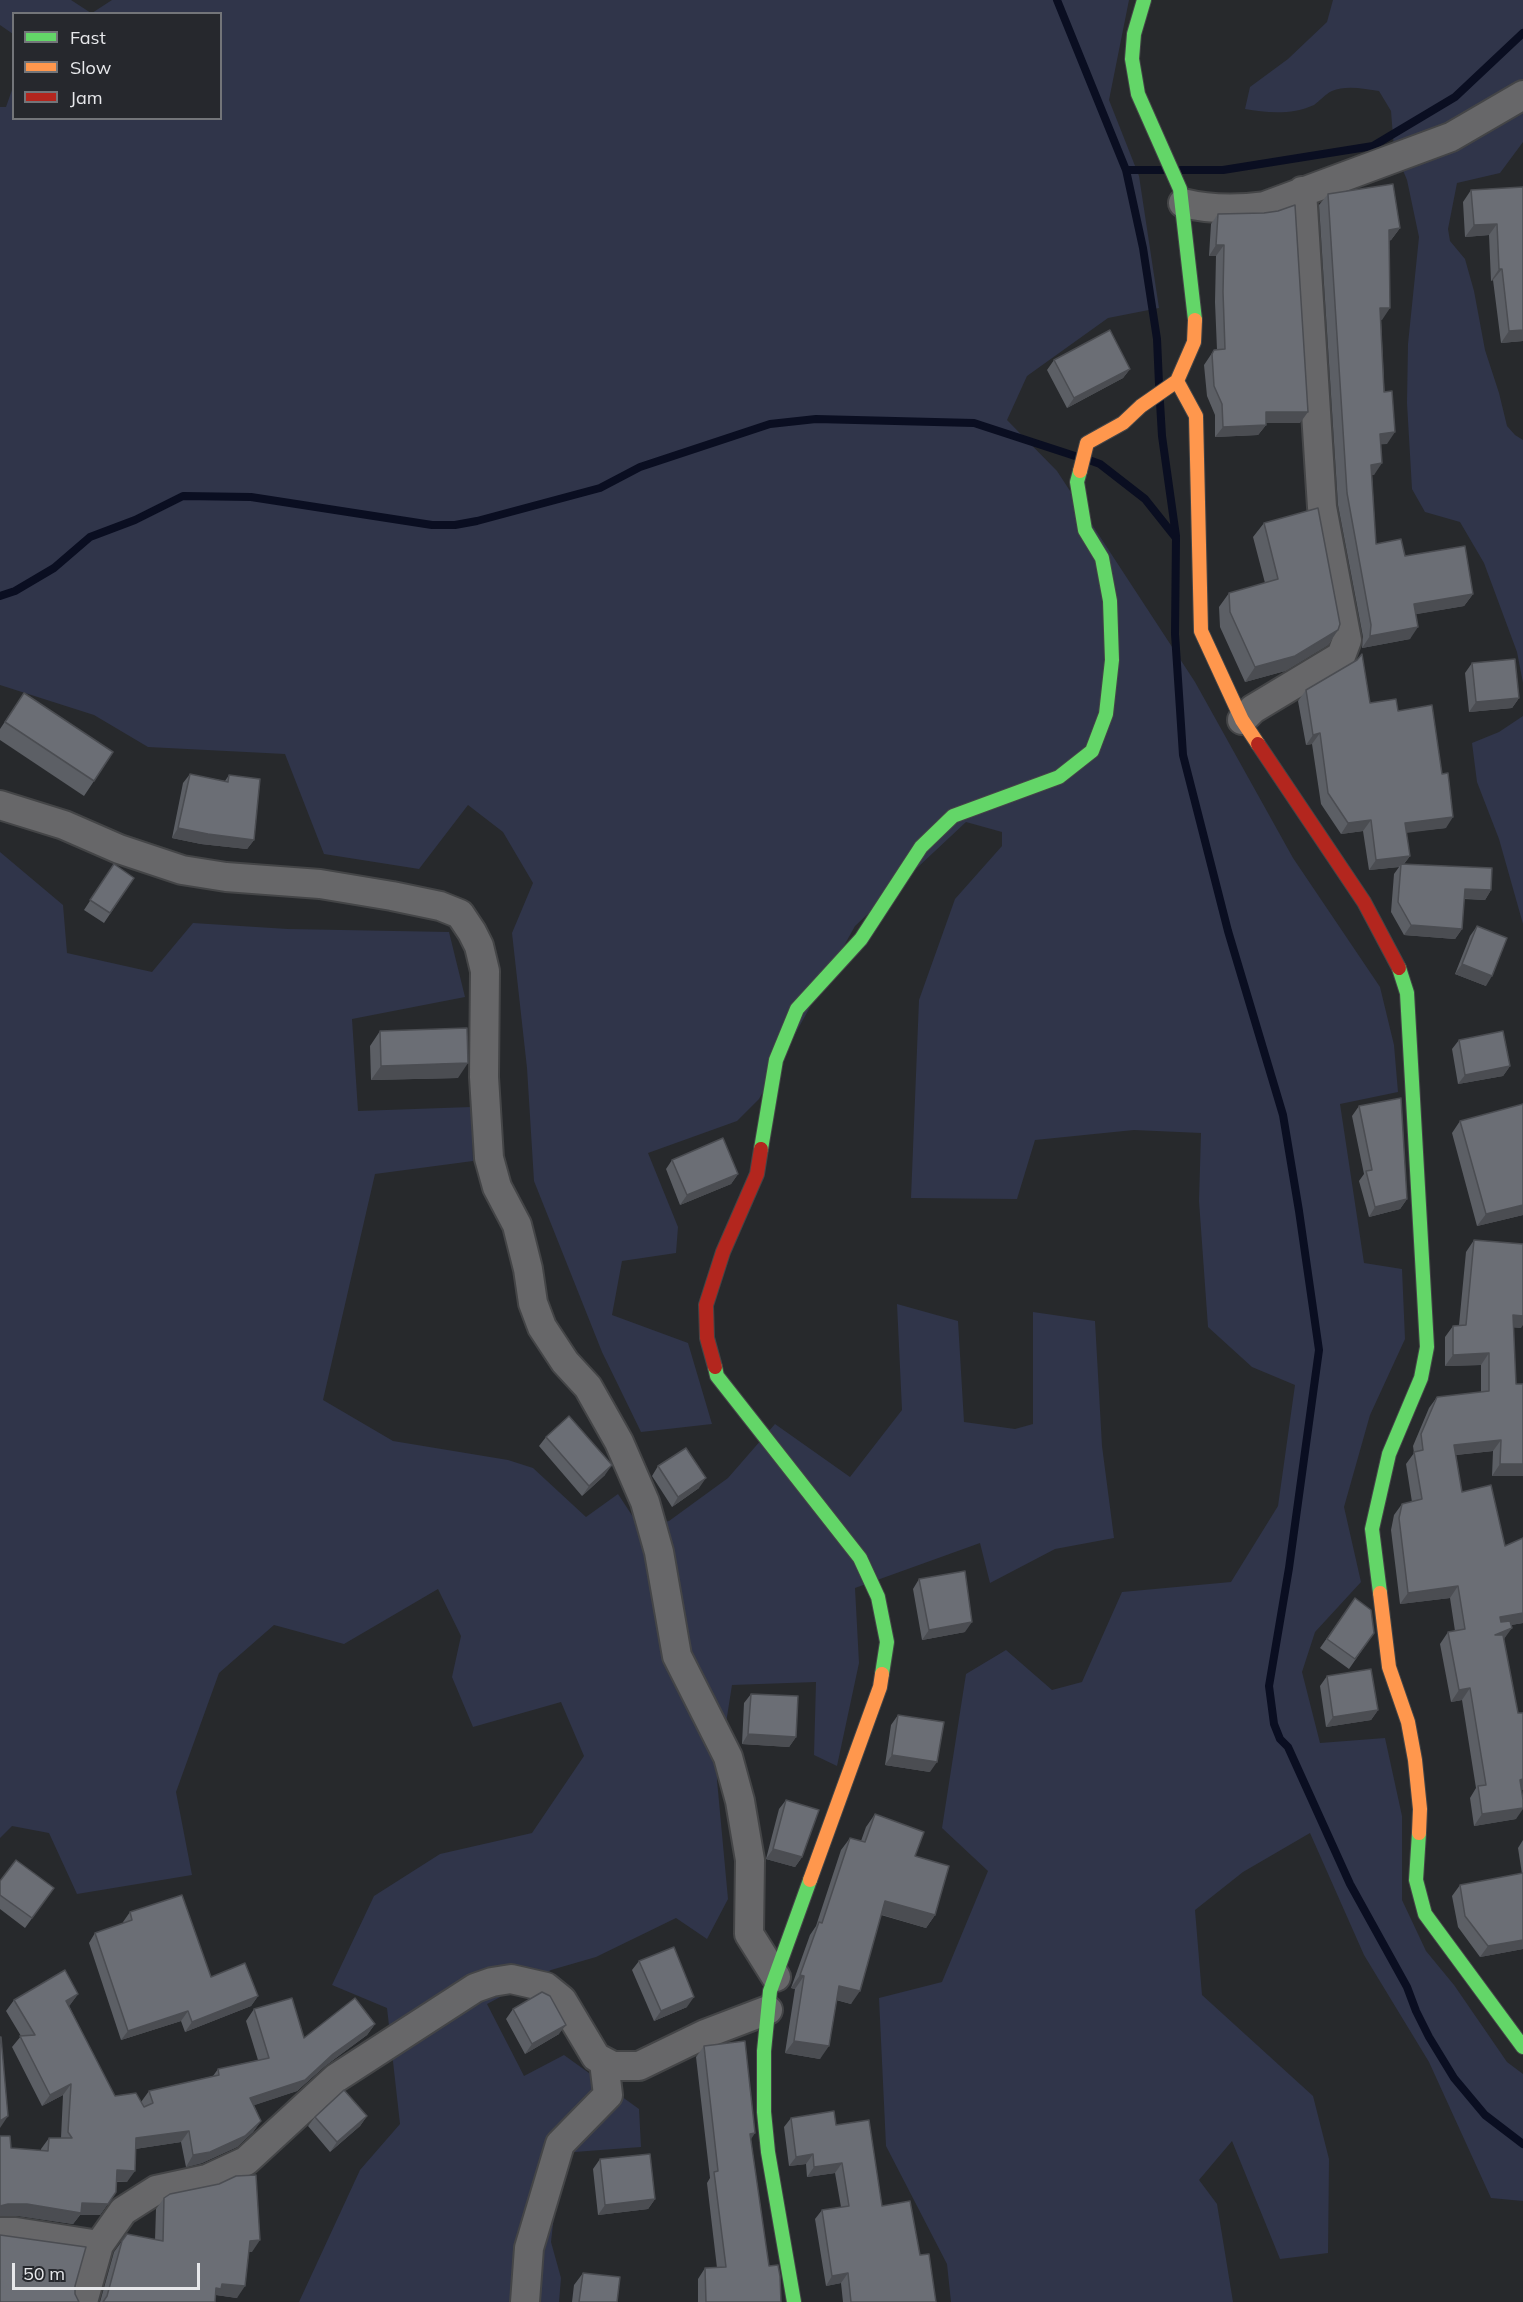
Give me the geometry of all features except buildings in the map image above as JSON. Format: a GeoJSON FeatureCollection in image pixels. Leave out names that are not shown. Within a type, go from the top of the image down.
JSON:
{"type":"FeatureCollection","features":[{"type":"Feature","properties":{"kind":"street"},"geometry":{"type":"LineString","coordinates":[[795,2302],[768,2151],[763,2088],[770,1991],[880,1687],[887,1642],[878,1597],[860,1558],[717,1376],[707,1338],[706,1305],[723,1252],[757,1174],[776,1060],[797,1009],[861,939],[921,847],[953,816],[1059,777],[1092,751],[1106,714],[1112,660],[1110,601],[1102,558],[1085,530],[1077,482],[1087,443],[1123,423],[1141,406],[1178,381],[1194,342],[1195,323],[1181,196],[1138,94],[1132,59],[1134,34],[1144,0]]}},
{"type":"Feature","properties":{"kind":"street"},"geometry":{"type":"LineString","coordinates":[[1181,196],[1203,208],[1233,210],[1265,206],[1451,137],[1523,95]]}},
{"type":"Feature","properties":{"kind":"street"},"geometry":{"type":"LineString","coordinates":[[1242,720],[1253,709],[1341,656],[1347,640],[1322,507],[1302,191]]}},
{"type":"Feature","properties":{"kind":"street"},"geometry":{"type":"LineString","coordinates":[[1178,381],[1196,416],[1201,631],[1242,720],[1364,902],[1397,961],[1407,993],[1427,1347],[1421,1378],[1389,1454],[1372,1529],[1389,1667],[1408,1722],[1415,1760],[1420,1809],[1416,1880],[1425,1914],[1523,2047]]}},
{"type":"Feature","properties":{"kind":"street"},"geometry":{"type":"LineString","coordinates":[[0,805],[64,825],[119,849],[182,870],[226,877],[320,884],[440,906],[460,914],[472,932],[479,946],[485,971],[484,1077],[489,1158],[497,1187],[517,1225],[528,1269],[533,1303],[542,1328],[565,1362],[588,1387],[619,1442],[645,1502],[659,1552],[676,1656],[728,1756],[740,1801],[750,1860],[749,1934],[776,1977]]}},
{"type":"Feature","properties":{"kind":"street"},"geometry":{"type":"LineString","coordinates":[[83,2302],[99,2245],[113,2223],[134,2202],[156,2190],[207,2180],[246,2161],[336,2078],[475,1989],[492,1982],[511,1979],[546,1987],[562,2000],[596,2057],[613,2066],[639,2066],[705,2034],[768,2010]]}},
{"type":"Feature","properties":{"kind":"street"},"geometry":{"type":"LineString","coordinates":[[525,2302],[529,2248],[560,2144],[608,2095],[604,2062]]}},
{"type":"Feature","properties":{"kind":"street"},"geometry":{"type":"LineString","coordinates":[[0,2232],[16,2232],[99,2245]]}},
{"type":"Feature","properties":{"kind":"shaded area"},"geometry":{"type":"Polygon","coordinates":[[[0,0],[71,0],[89,12],[12,12],[12,33],[0,25],[0,0]]]}},
{"type":"Feature","properties":{"kind":"shaded area"},"geometry":{"type":"Polygon","coordinates":[[[112,0],[1129,0],[1109,100],[1139,176],[1159,308],[1108,318],[1027,376],[1007,420],[1057,471],[1195,682],[1293,858],[1380,987],[1394,1045],[1398,1092],[1340,1104],[1364,1263],[1402,1269],[1405,1339],[1370,1415],[1344,1507],[1361,1582],[1315,1632],[1302,1672],[1320,1743],[1385,1738],[1402,1816],[1402,1900],[1426,1951],[1454,1985],[1507,2062],[1523,2074],[1523,2201],[1491,2198],[1429,2062],[1364,1955],[1310,1833],[1243,1872],[1195,1910],[1202,1995],[1313,2096],[1329,2159],[1328,2253],[1280,2259],[1232,2141],[1199,2180],[1217,2204],[1233,2302],[951,2302],[947,2264],[886,2146],[879,1998],[942,1982],[988,1871],[942,1828],[966,1674],[1006,1650],[1052,1690],[1082,1682],[1122,1592],[1231,1582],[1278,1506],[1295,1385],[1252,1367],[1208,1327],[1199,1201],[1201,1133],[1134,1130],[1035,1140],[1017,1199],[911,1198],[919,1000],[955,899],[1002,846],[1002,832],[966,822],[855,926],[759,1099],[737,1121],[648,1153],[678,1227],[676,1253],[622,1261],[612,1315],[688,1343],[712,1424],[641,1432],[602,1352],[534,1181],[527,1068],[512,933],[533,883],[503,832],[468,805],[419,869],[324,854],[285,754],[148,747],[94,715],[0,685],[0,107],[6,107],[12,90],[12,120],[222,120],[222,12],[94,12],[112,0]]]}},
{"type":"Feature","properties":{"kind":"shaded area"},"geometry":{"type":"Polygon","coordinates":[[[1333,0],[1523,0],[1523,142],[1500,173],[1457,183],[1448,229],[1450,241],[1465,259],[1474,291],[1485,350],[1507,426],[1523,440],[1523,683],[1517,652],[1484,563],[1460,522],[1425,512],[1412,489],[1407,403],[1408,344],[1419,237],[1407,180],[1394,149],[1391,111],[1379,91],[1349,88],[1337,89],[1314,105],[1288,112],[1245,109],[1250,87],[1288,59],[1327,22],[1333,0]]]}},
{"type":"Feature","properties":{"kind":"shaded area"},"geometry":{"type":"Polygon","coordinates":[[[1523,716],[1523,924],[1499,839],[1477,782],[1472,743],[1499,732],[1523,716]]]}},
{"type":"Feature","properties":{"kind":"shaded area"},"geometry":{"type":"Polygon","coordinates":[[[0,852],[63,905],[67,953],[152,972],[193,923],[288,929],[449,932],[465,997],[352,1019],[358,1111],[471,1107],[473,1161],[375,1174],[323,1400],[393,1441],[508,1460],[533,1468],[586,1517],[618,1494],[639,1526],[669,1521],[728,1478],[775,1424],[850,1477],[902,1410],[897,1304],[958,1321],[964,1422],[1015,1429],[1033,1424],[1033,1312],[1095,1321],[1102,1446],[1114,1538],[1055,1549],[990,1583],[980,1543],[855,1588],[859,1663],[837,1766],[814,1755],[816,1682],[732,1685],[717,1780],[728,1899],[707,1939],[676,1918],[596,1957],[551,1970],[487,2004],[524,2076],[564,2055],[639,2109],[641,2147],[561,2153],[551,2242],[561,2278],[559,2302],[299,2302],[360,2170],[400,2124],[387,2008],[332,1985],[374,1896],[440,1854],[532,1833],[584,1756],[561,1702],[473,1727],[452,1677],[461,1636],[438,1589],[344,1644],[274,1625],[219,1673],[176,1792],[192,1875],[77,1894],[49,1833],[12,1826],[0,1838],[0,852]]]}},
{"type":"Feature","properties":{"kind":"waterway"},"geometry":{"type":"LineString","coordinates":[[1057,0],[1126,170],[1143,248],[1157,339],[1159,384]]}},
{"type":"Feature","properties":{"kind":"waterway"},"geometry":{"type":"LineString","coordinates":[[1181,170],[1223,170],[1373,146],[1455,97],[1523,33]]}},
{"type":"Feature","properties":{"kind":"waterway"},"geometry":{"type":"LineString","coordinates":[[1126,170],[1163,170]]}},
{"type":"Feature","properties":{"kind":"waterway"},"geometry":{"type":"LineString","coordinates":[[1160,402],[1162,436],[1176,536]]}},
{"type":"Feature","properties":{"kind":"waterway"},"geometry":{"type":"LineString","coordinates":[[0,596],[15,591],[54,568],[90,537],[135,520],[183,496],[251,497],[432,525],[455,525],[600,488],[640,467],[770,424],[816,419],[974,423],[1075,456]]}},
{"type":"Feature","properties":{"kind":"waterway"},"geometry":{"type":"LineString","coordinates":[[1089,460],[1100,464],[1145,499],[1176,538],[1175,634],[1183,755],[1228,931],[1283,1115],[1299,1211],[1319,1350],[1289,1568],[1269,1686],[1274,1724],[1280,1739],[1288,1747],[1350,1884],[1407,1987],[1429,2037],[1454,2078],[1485,2115],[1523,2144]]}},
{"type":"Feature","properties":{"kind":"traffic: fast"},"geometry":{"type":"LineString","coordinates":[[1144,0],[1134,34],[1132,59],[1138,94],[1180,189],[1195,320]]}},
{"type":"Feature","properties":{"kind":"traffic: fast"},"geometry":{"type":"LineString","coordinates":[[761,1149],[776,1060],[797,1009],[861,939],[921,847],[953,816],[1059,777],[1092,751],[1106,714],[1112,660],[1110,601],[1102,558],[1085,530],[1077,482],[1080,471]]}},
{"type":"Feature","properties":{"kind":"traffic: fast"},"geometry":{"type":"LineString","coordinates":[[1380,1593],[1372,1529],[1389,1454],[1421,1378],[1427,1347],[1407,993],[1399,968]]}},
{"type":"Feature","properties":{"kind":"traffic: fast"},"geometry":{"type":"LineString","coordinates":[[715,1367],[717,1376],[860,1558],[878,1597],[887,1642],[882,1674]]}},
{"type":"Feature","properties":{"kind":"traffic: fast"},"geometry":{"type":"LineString","coordinates":[[1419,1833],[1416,1880],[1425,1914],[1523,2047]]}},
{"type":"Feature","properties":{"kind":"traffic: fast"},"geometry":{"type":"LineString","coordinates":[[794,2302],[768,2152],[764,2112],[764,2051],[770,1991],[810,1880]]}},
{"type":"Feature","properties":{"kind":"traffic: slow"},"geometry":{"type":"LineString","coordinates":[[1080,471],[1087,443],[1123,423],[1141,406],[1177,381],[1194,342],[1195,320]]}},
{"type":"Feature","properties":{"kind":"traffic: slow"},"geometry":{"type":"LineString","coordinates":[[1177,381],[1196,416],[1201,631],[1242,720],[1258,744]]}},
{"type":"Feature","properties":{"kind":"traffic: slow"},"geometry":{"type":"LineString","coordinates":[[1380,1593],[1389,1667],[1408,1722],[1415,1760],[1420,1809],[1419,1833]]}},
{"type":"Feature","properties":{"kind":"traffic: slow"},"geometry":{"type":"LineString","coordinates":[[810,1880],[880,1687],[882,1674]]}},
{"type":"Feature","properties":{"kind":"traffic: jam"},"geometry":{"type":"LineString","coordinates":[[1258,744],[1364,902],[1399,968]]}},
{"type":"Feature","properties":{"kind":"traffic: jam"},"geometry":{"type":"LineString","coordinates":[[715,1367],[707,1338],[706,1305],[723,1252],[757,1174],[761,1149]]}}]}
